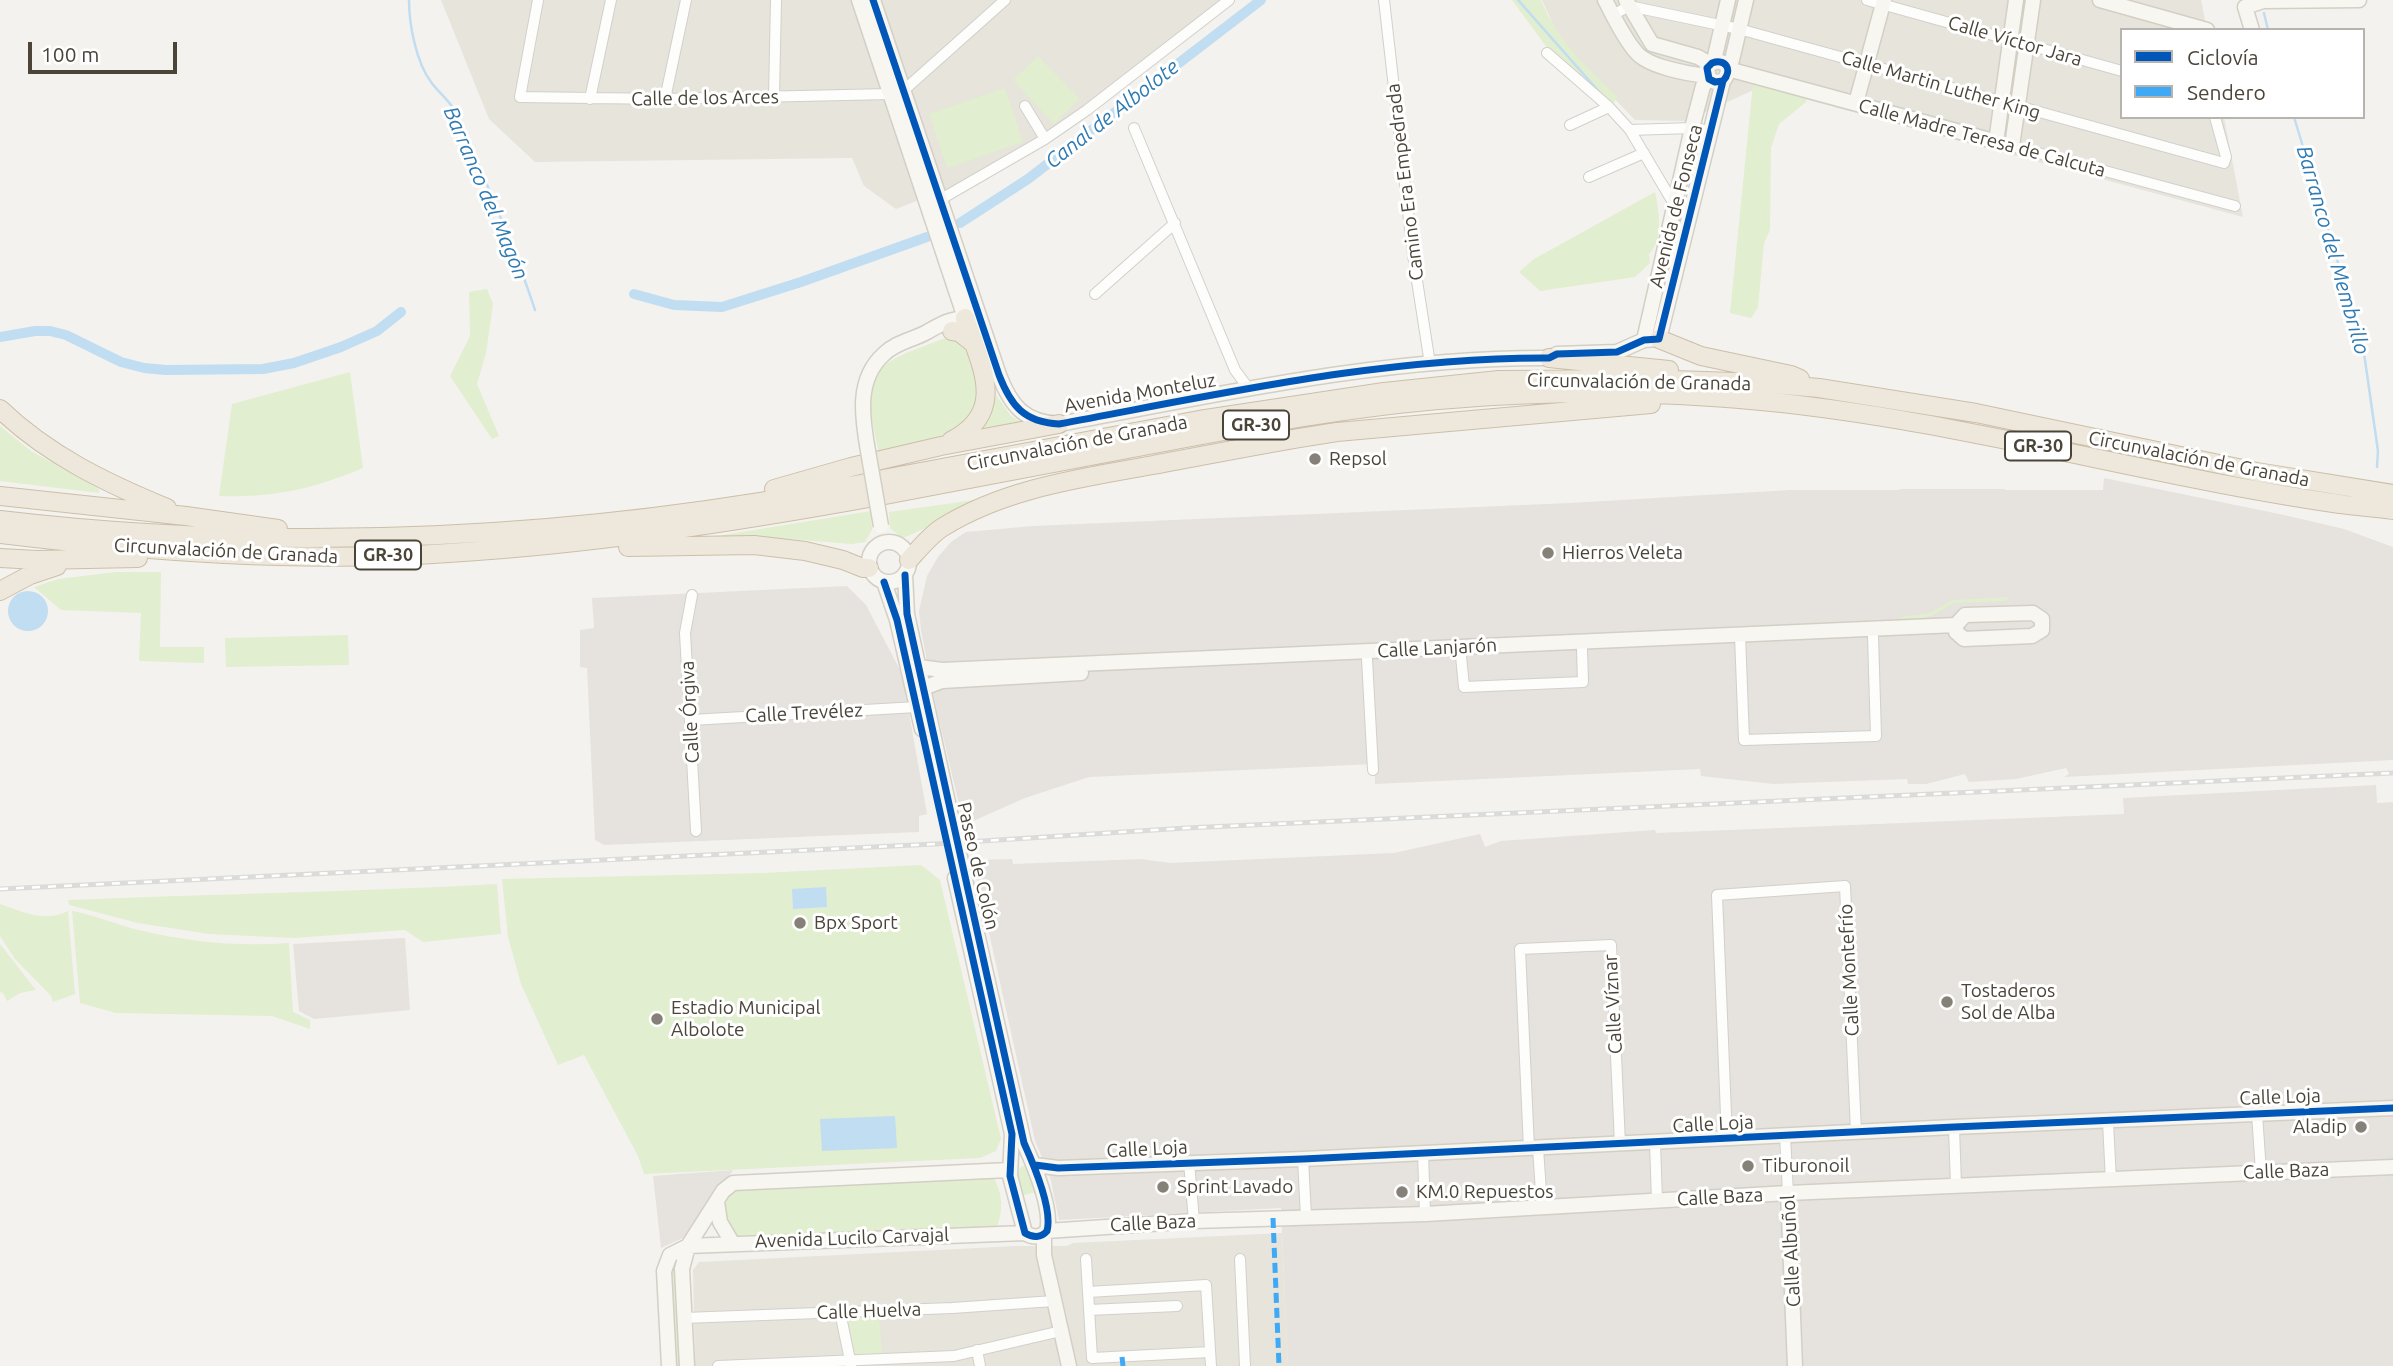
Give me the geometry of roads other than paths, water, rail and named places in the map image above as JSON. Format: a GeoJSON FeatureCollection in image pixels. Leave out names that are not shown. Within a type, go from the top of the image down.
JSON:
{"type":"FeatureCollection","features":[{"type":"Feature","properties":{"kind":"highway"},"geometry":{"type":"LineString","coordinates":[[942,446],[975,424],[987,399],[978,338],[959,332],[958,324]]}},
{"type":"Feature","properties":{"kind":"highway"},"geometry":{"type":"LineString","coordinates":[[1652,340],[1701,356],[1791,375],[1819,388]]}},
{"type":"Feature","properties":{"kind":"highway"},"geometry":{"type":"LineString","coordinates":[[1549,358],[1743,376],[1762,383]]}},
{"type":"Feature","properties":{"kind":"highway","name":"Circunvalación de Granada"},"geometry":{"type":"LineString","coordinates":[[0,534],[110,546],[265,556],[448,554],[565,543],[684,529],[1211,418],[1438,385],[1499,380],[1762,383],[1819,388],[1976,413],[2233,467],[2393,494]]}},
{"type":"Feature","properties":{"kind":"highway","name":"Circunvalación de Granada"},"geometry":{"type":"LineString","coordinates":[[0,520],[164,534],[321,538],[513,529],[642,519],[789,498],[876,489],[1386,405],[1576,393],[1731,398],[1829,410],[1942,427],[2343,505],[2393,510]]}},
{"type":"Feature","properties":{"kind":"highway"},"geometry":{"type":"LineString","coordinates":[[907,567],[929,538],[943,527],[975,511],[1008,497],[1100,475],[1337,432],[1634,405],[1711,404],[1731,398]]}},
{"type":"Feature","properties":{"kind":"highway"},"geometry":{"type":"LineString","coordinates":[[0,409],[89,475],[186,516]]}},
{"type":"Feature","properties":{"kind":"highway"},"geometry":{"type":"LineString","coordinates":[[642,519],[663,509],[752,495],[851,467],[942,446],[1059,424]]}},
{"type":"Feature","properties":{"kind":"highway"},"geometry":{"type":"LineString","coordinates":[[2233,467],[2260,465],[2355,480],[2393,483]]}},
{"type":"Feature","properties":{"kind":"highway"},"geometry":{"type":"LineString","coordinates":[[0,496],[303,530],[321,538]]}},
{"type":"Feature","properties":{"kind":"highway"},"geometry":{"type":"LineString","coordinates":[[2343,505],[2363,514],[2393,520]]}},
{"type":"Feature","properties":{"kind":"highway"},"geometry":{"type":"LineString","coordinates":[[565,543],[588,548],[754,545],[805,551],[869,568]]}},
{"type":"Feature","properties":{"kind":"highway"},"geometry":{"type":"LineString","coordinates":[[0,558],[190,559],[210,552]]}},
{"type":"Feature","properties":{"kind":"highway"},"geometry":{"type":"LineString","coordinates":[[0,591],[30,575],[91,559]]}},
{"type":"Feature","properties":{"kind":"street","name":"Calle de los Arces"},"geometry":{"type":"LineString","coordinates":[[538,0],[520,97],[665,99],[897,92]]}},
{"type":"Feature","properties":{"kind":"street"},"geometry":{"type":"LineString","coordinates":[[590,99],[611,0]]}},
{"type":"Feature","properties":{"kind":"street"},"geometry":{"type":"LineString","coordinates":[[665,99],[686,0]]}},
{"type":"Feature","properties":{"kind":"street"},"geometry":{"type":"LineString","coordinates":[[774,97],[776,0]]}},
{"type":"Feature","properties":{"kind":"street","name":"Avenida Monteluz"},"geometry":{"type":"LineString","coordinates":[[859,0],[897,92]]}},
{"type":"Feature","properties":{"kind":"street","name":"Avenida Monteluz"},"geometry":{"type":"LineString","coordinates":[[873,0],[897,92],[933,203],[983,325],[978,338],[1006,393],[1019,409],[1042,423],[1059,424],[1371,370],[1487,358],[1549,358],[1557,354],[1617,352],[1652,340]]}},
{"type":"Feature","properties":{"kind":"street"},"geometry":{"type":"LineString","coordinates":[[897,92],[1004,0]]}},
{"type":"Feature","properties":{"kind":"street"},"geometry":{"type":"LineString","coordinates":[[933,203],[1045,139],[1087,110],[1229,0]]}},
{"type":"Feature","properties":{"kind":"street","name":"Camino Era Empedrada"},"geometry":{"type":"LineString","coordinates":[[1384,0],[1413,255],[1430,364]]}},
{"type":"Feature","properties":{"kind":"street"},"geometry":{"type":"LineString","coordinates":[[1605,0],[1636,54],[1647,61],[1691,74],[1717,71]]}},
{"type":"Feature","properties":{"kind":"street","name":"Avenida de Fonseca"},"geometry":{"type":"LineString","coordinates":[[1652,340],[1683,241],[1711,131],[1717,71],[1715,56],[1728,0]]}},
{"type":"Feature","properties":{"kind":"street","name":"Avenida de Fonseca"},"geometry":{"type":"LineString","coordinates":[[1652,340],[1665,237],[1703,86],[1732,60],[1746,0]]}},
{"type":"Feature","properties":{"kind":"street"},"geometry":{"type":"LineString","coordinates":[[1996,142],[2016,0]]}},
{"type":"Feature","properties":{"kind":"street"},"geometry":{"type":"LineString","coordinates":[[2012,146],[2033,0]]}},
{"type":"Feature","properties":{"kind":"street"},"geometry":{"type":"LineString","coordinates":[[2100,0],[2200,28]]}},
{"type":"Feature","properties":{"kind":"street"},"geometry":{"type":"LineString","coordinates":[[2251,28],[2244,3],[2359,0]]}},
{"type":"Feature","properties":{"kind":"street"},"geometry":{"type":"LineString","coordinates":[[1852,102],[1877,1]]}},
{"type":"Feature","properties":{"kind":"street","name":"Calle Víctor Jara"},"geometry":{"type":"LineString","coordinates":[[1877,1],[2120,70]]}},
{"type":"Feature","properties":{"kind":"street"},"geometry":{"type":"LineString","coordinates":[[1613,15],[1627,3],[1652,44],[1698,57],[1717,71]]}},
{"type":"Feature","properties":{"kind":"street","name":"Calle Martin Luther King"},"geometry":{"type":"LineString","coordinates":[[1627,3],[1739,29],[2224,163],[2226,157],[2216,119]]}},
{"type":"Feature","properties":{"kind":"street"},"geometry":{"type":"LineString","coordinates":[[1547,52],[1609,107],[1630,130],[1674,204]]}},
{"type":"Feature","properties":{"kind":"street","name":"Calle Madre Teresa de Calcuta"},"geometry":{"type":"LineString","coordinates":[[1717,71],[1852,102],[2235,206]]}},
{"type":"Feature","properties":{"kind":"street"},"geometry":{"type":"LineString","coordinates":[[1025,106],[1045,139]]}},
{"type":"Feature","properties":{"kind":"street"},"geometry":{"type":"LineString","coordinates":[[1570,125],[1609,107]]}},
{"type":"Feature","properties":{"kind":"street"},"geometry":{"type":"LineString","coordinates":[[1134,128],[1235,370],[1249,389]]}},
{"type":"Feature","properties":{"kind":"street"},"geometry":{"type":"LineString","coordinates":[[1630,130],[1692,128]]}},
{"type":"Feature","properties":{"kind":"street","name":"Avenida de Fonseca"},"geometry":{"type":"LineString","coordinates":[[1692,128],[1711,131]]}},
{"type":"Feature","properties":{"kind":"street"},"geometry":{"type":"LineString","coordinates":[[1588,177],[1644,153]]}},
{"type":"Feature","properties":{"kind":"street","name":"Avenida Monteluz"},"geometry":{"type":"LineString","coordinates":[[933,203],[958,324]]}},
{"type":"Feature","properties":{"kind":"street","name":"Avenida de Fonseca"},"geometry":{"type":"LineString","coordinates":[[1674,204],[1692,208]]}},
{"type":"Feature","properties":{"kind":"street"},"geometry":{"type":"LineString","coordinates":[[1095,293],[1175,223]]}},
{"type":"Feature","properties":{"kind":"street","name":"Avenida de Fonseca"},"geometry":{"type":"LineString","coordinates":[[1665,237],[1683,241]]}},
{"type":"Feature","properties":{"kind":"street"},"geometry":{"type":"LineString","coordinates":[[885,541],[862,406],[864,387],[870,370],[884,353],[903,341],[958,324],[973,301]]}},
{"type":"Feature","properties":{"kind":"street"},"geometry":{"type":"LineString","coordinates":[[885,541],[892,541],[904,548],[907,567],[895,581],[884,582],[872,574],[868,561],[873,548],[885,541]]}},
{"type":"Feature","properties":{"kind":"street","name":"Paseo de Colón"},"geometry":{"type":"LineString","coordinates":[[907,567],[907,614],[945,808],[1024,1143],[1034,1164],[1048,1219],[1037,1234]]}},
{"type":"Feature","properties":{"kind":"street","name":"Paseo de Colón"},"geometry":{"type":"LineString","coordinates":[[884,582],[897,620],[917,707],[945,808]]}},
{"type":"Feature","properties":{"kind":"street","name":"Calle Órgiva"},"geometry":{"type":"LineString","coordinates":[[692,595],[685,633],[696,831]]}},
{"type":"Feature","properties":{"kind":"street","name":"Calle Lanjarón"},"geometry":{"type":"LineString","coordinates":[[923,688],[942,681],[1461,656],[1740,638],[1873,636],[1956,628],[1965,615],[2033,613],[2042,619],[2042,630],[2032,636],[1964,639],[1956,628]]}},
{"type":"Feature","properties":{"kind":"street","name":"Calle Lanjarón"},"geometry":{"type":"LineString","coordinates":[[919,667],[942,670],[1956,628]]}},
{"type":"Feature","properties":{"kind":"street"},"geometry":{"type":"LineString","coordinates":[[1740,638],[1744,740],[1875,736],[1873,636]]}},
{"type":"Feature","properties":{"kind":"street","name":"Calle Lanjarón"},"geometry":{"type":"LineString","coordinates":[[1461,656],[1464,687],[1583,682],[1582,649]]}},
{"type":"Feature","properties":{"kind":"street"},"geometry":{"type":"LineString","coordinates":[[1367,659],[1373,770]]}},
{"type":"Feature","properties":{"kind":"street","name":"Calle Trevélez"},"geometry":{"type":"LineString","coordinates":[[691,720],[917,707]]}},
{"type":"Feature","properties":{"kind":"street","name":"Paseo de Colón"},"geometry":{"type":"LineString","coordinates":[[960,876],[1012,1134],[1011,1168],[1037,1234]]}},
{"type":"Feature","properties":{"kind":"street","name":"Calle Montefrío"},"geometry":{"type":"LineString","coordinates":[[1727,1139],[1717,895],[1845,886],[1856,1132]]}},
{"type":"Feature","properties":{"kind":"street","name":"Calle Víznar"},"geometry":{"type":"LineString","coordinates":[[1534,1149],[1520,949],[1533,948],[1611,945],[1620,1144]]}},
{"type":"Feature","properties":{"kind":"street","name":"Calle Loja"},"geometry":{"type":"LineString","coordinates":[[1011,1168],[1017,1161],[1058,1168],[1303,1159],[2393,1108]]}},
{"type":"Feature","properties":{"kind":"street"},"geometry":{"type":"LineString","coordinates":[[2257,1114],[2261,1172]]}},
{"type":"Feature","properties":{"kind":"street"},"geometry":{"type":"LineString","coordinates":[[2108,1122],[2112,1181]]}},
{"type":"Feature","properties":{"kind":"street"},"geometry":{"type":"LineString","coordinates":[[1954,1127],[1956,1186]]}},
{"type":"Feature","properties":{"kind":"street","name":"Calle Albuñol"},"geometry":{"type":"LineString","coordinates":[[1785,1136],[1796,1366]]}},
{"type":"Feature","properties":{"kind":"street"},"geometry":{"type":"LineString","coordinates":[[1655,1143],[1657,1201]]}},
{"type":"Feature","properties":{"kind":"street"},"geometry":{"type":"LineString","coordinates":[[1534,1149],[1542,1207]]}},
{"type":"Feature","properties":{"kind":"street"},"geometry":{"type":"LineString","coordinates":[[1423,1152],[1425,1214]]}},
{"type":"Feature","properties":{"kind":"street"},"geometry":{"type":"LineString","coordinates":[[1303,1159],[1306,1217]]}},
{"type":"Feature","properties":{"kind":"street"},"geometry":{"type":"LineString","coordinates":[[1189,1162],[1194,1222]]}},
{"type":"Feature","properties":{"kind":"street","name":"Calle Baza"},"geometry":{"type":"LineString","coordinates":[[1037,1234],[1194,1222],[1425,1214],[1788,1193],[2393,1167]]}},
{"type":"Feature","properties":{"kind":"street"},"geometry":{"type":"LineString","coordinates":[[687,1366],[682,1269],[688,1246],[723,1191],[733,1183],[1011,1168]]}},
{"type":"Feature","properties":{"kind":"street","name":"Avenida Lucilo Carvajal"},"geometry":{"type":"LineString","coordinates":[[717,1202],[720,1222],[733,1244],[1037,1234]]}},
{"type":"Feature","properties":{"kind":"street"},"geometry":{"type":"LineString","coordinates":[[1037,1234],[1069,1366]]}},
{"type":"Feature","properties":{"kind":"street"},"geometry":{"type":"LineString","coordinates":[[668,1366],[664,1271],[670,1255],[688,1246],[733,1244]]}},
{"type":"Feature","properties":{"kind":"street"},"geometry":{"type":"LineString","coordinates":[[1086,1259],[1092,1358],[1210,1352]]}},
{"type":"Feature","properties":{"kind":"street"},"geometry":{"type":"LineString","coordinates":[[1240,1259],[1245,1366]]}},
{"type":"Feature","properties":{"kind":"street"},"geometry":{"type":"LineString","coordinates":[[1088,1292],[1206,1285],[1210,1366]]}},
{"type":"Feature","properties":{"kind":"street","name":"Calle Huelva"},"geometry":{"type":"LineString","coordinates":[[684,1318],[951,1308],[1054,1301]]}},
{"type":"Feature","properties":{"kind":"street"},"geometry":{"type":"LineString","coordinates":[[1089,1310],[1177,1306]]}},
{"type":"Feature","properties":{"kind":"street"},"geometry":{"type":"LineString","coordinates":[[840,1312],[851,1363]]}},
{"type":"Feature","properties":{"kind":"street"},"geometry":{"type":"LineString","coordinates":[[718,1366],[919,1362],[1061,1331]]}},
{"type":"Feature","properties":{"kind":"street"},"geometry":{"type":"LineString","coordinates":[[977,1350],[980,1366]]}},
{"type":"Feature","properties":{"kind":"street"},"geometry":{"type":"LineString","coordinates":[[1183,1354],[1183,1366]]}},
{"type":"Feature","properties":{"kind":"water"},"geometry":{"type":"Polygon","coordinates":[[[28,591],[36,592],[42,597],[47,603],[47,619],[42,625],[36,630],[28,631],[20,630],[14,625],[9,619],[8,611],[9,603],[14,597],[20,592],[28,591]]]}},
{"type":"Feature","properties":{"kind":"water"},"geometry":{"type":"Polygon","coordinates":[[[826,887],[827,907],[793,909],[792,889],[826,887]]]}},
{"type":"Feature","properties":{"kind":"water"},"geometry":{"type":"Polygon","coordinates":[[[895,1116],[897,1148],[822,1151],[820,1119],[895,1116]]]}},
{"type":"Feature","properties":{"kind":"waterway","name":"Barranco del Magón"},"geometry":{"type":"LineString","coordinates":[[409,0],[412,31],[421,64],[431,82],[455,111],[498,210],[535,310]]}},
{"type":"Feature","properties":{"kind":"waterway","name":"Canal de Albolote"},"geometry":{"type":"LineString","coordinates":[[960,223],[1028,179],[1261,0]]}},
{"type":"Feature","properties":{"kind":"waterway"},"geometry":{"type":"LineString","coordinates":[[1518,0],[1601,94]]}},
{"type":"Feature","properties":{"kind":"waterway","name":"Barranco del Membrillo"},"geometry":{"type":"LineString","coordinates":[[2264,13],[2268,28]]}},
{"type":"Feature","properties":{"kind":"waterway","name":"Barranco del Membrillo"},"geometry":{"type":"LineString","coordinates":[[2295,119],[2363,346],[2378,451],[2377,467]]}},
{"type":"Feature","properties":{"kind":"waterway","name":"Canal de Albolote"},"geometry":{"type":"LineString","coordinates":[[634,294],[674,305],[722,307],[927,237]]}},
{"type":"Feature","properties":{"kind":"waterway","name":"Canal de Albolote"},"geometry":{"type":"LineString","coordinates":[[0,337],[50,331],[66,335],[121,362],[144,368],[263,369],[294,363],[341,347],[377,331],[401,312]]}},
{"type":"Feature","properties":{"kind":"railway"},"geometry":{"type":"LineString","coordinates":[[0,889],[935,844],[1186,828],[2393,773]]}},
{"type":"Feature","properties":{"kind":"place","name":"Repsol"},"geometry":{"type":"Point","coordinates":[1315,459]}},
{"type":"Feature","properties":{"kind":"place","name":"Hierros Veleta"},"geometry":{"type":"Point","coordinates":[1548,553]}},
{"type":"Feature","properties":{"kind":"place","name":"Bpx Sport"},"geometry":{"type":"Point","coordinates":[800,923]}},
{"type":"Feature","properties":{"kind":"place","name":"Tostaderos Sol de Alba"},"geometry":{"type":"Point","coordinates":[1947,1002]}},
{"type":"Feature","properties":{"kind":"place","name":"Estadio Municipal Albolote"},"geometry":{"type":"Point","coordinates":[657,1019]}},
{"type":"Feature","properties":{"kind":"place","name":"Aladip"},"geometry":{"type":"Point","coordinates":[2361,1127]}},
{"type":"Feature","properties":{"kind":"place","name":"Tiburonoil"},"geometry":{"type":"Point","coordinates":[1748,1166]}},
{"type":"Feature","properties":{"kind":"place","name":"Sprint Lavado"},"geometry":{"type":"Point","coordinates":[1163,1187]}},
{"type":"Feature","properties":{"kind":"place","name":"KM.0 Repuestos"},"geometry":{"type":"Point","coordinates":[1402,1192]}}]}
